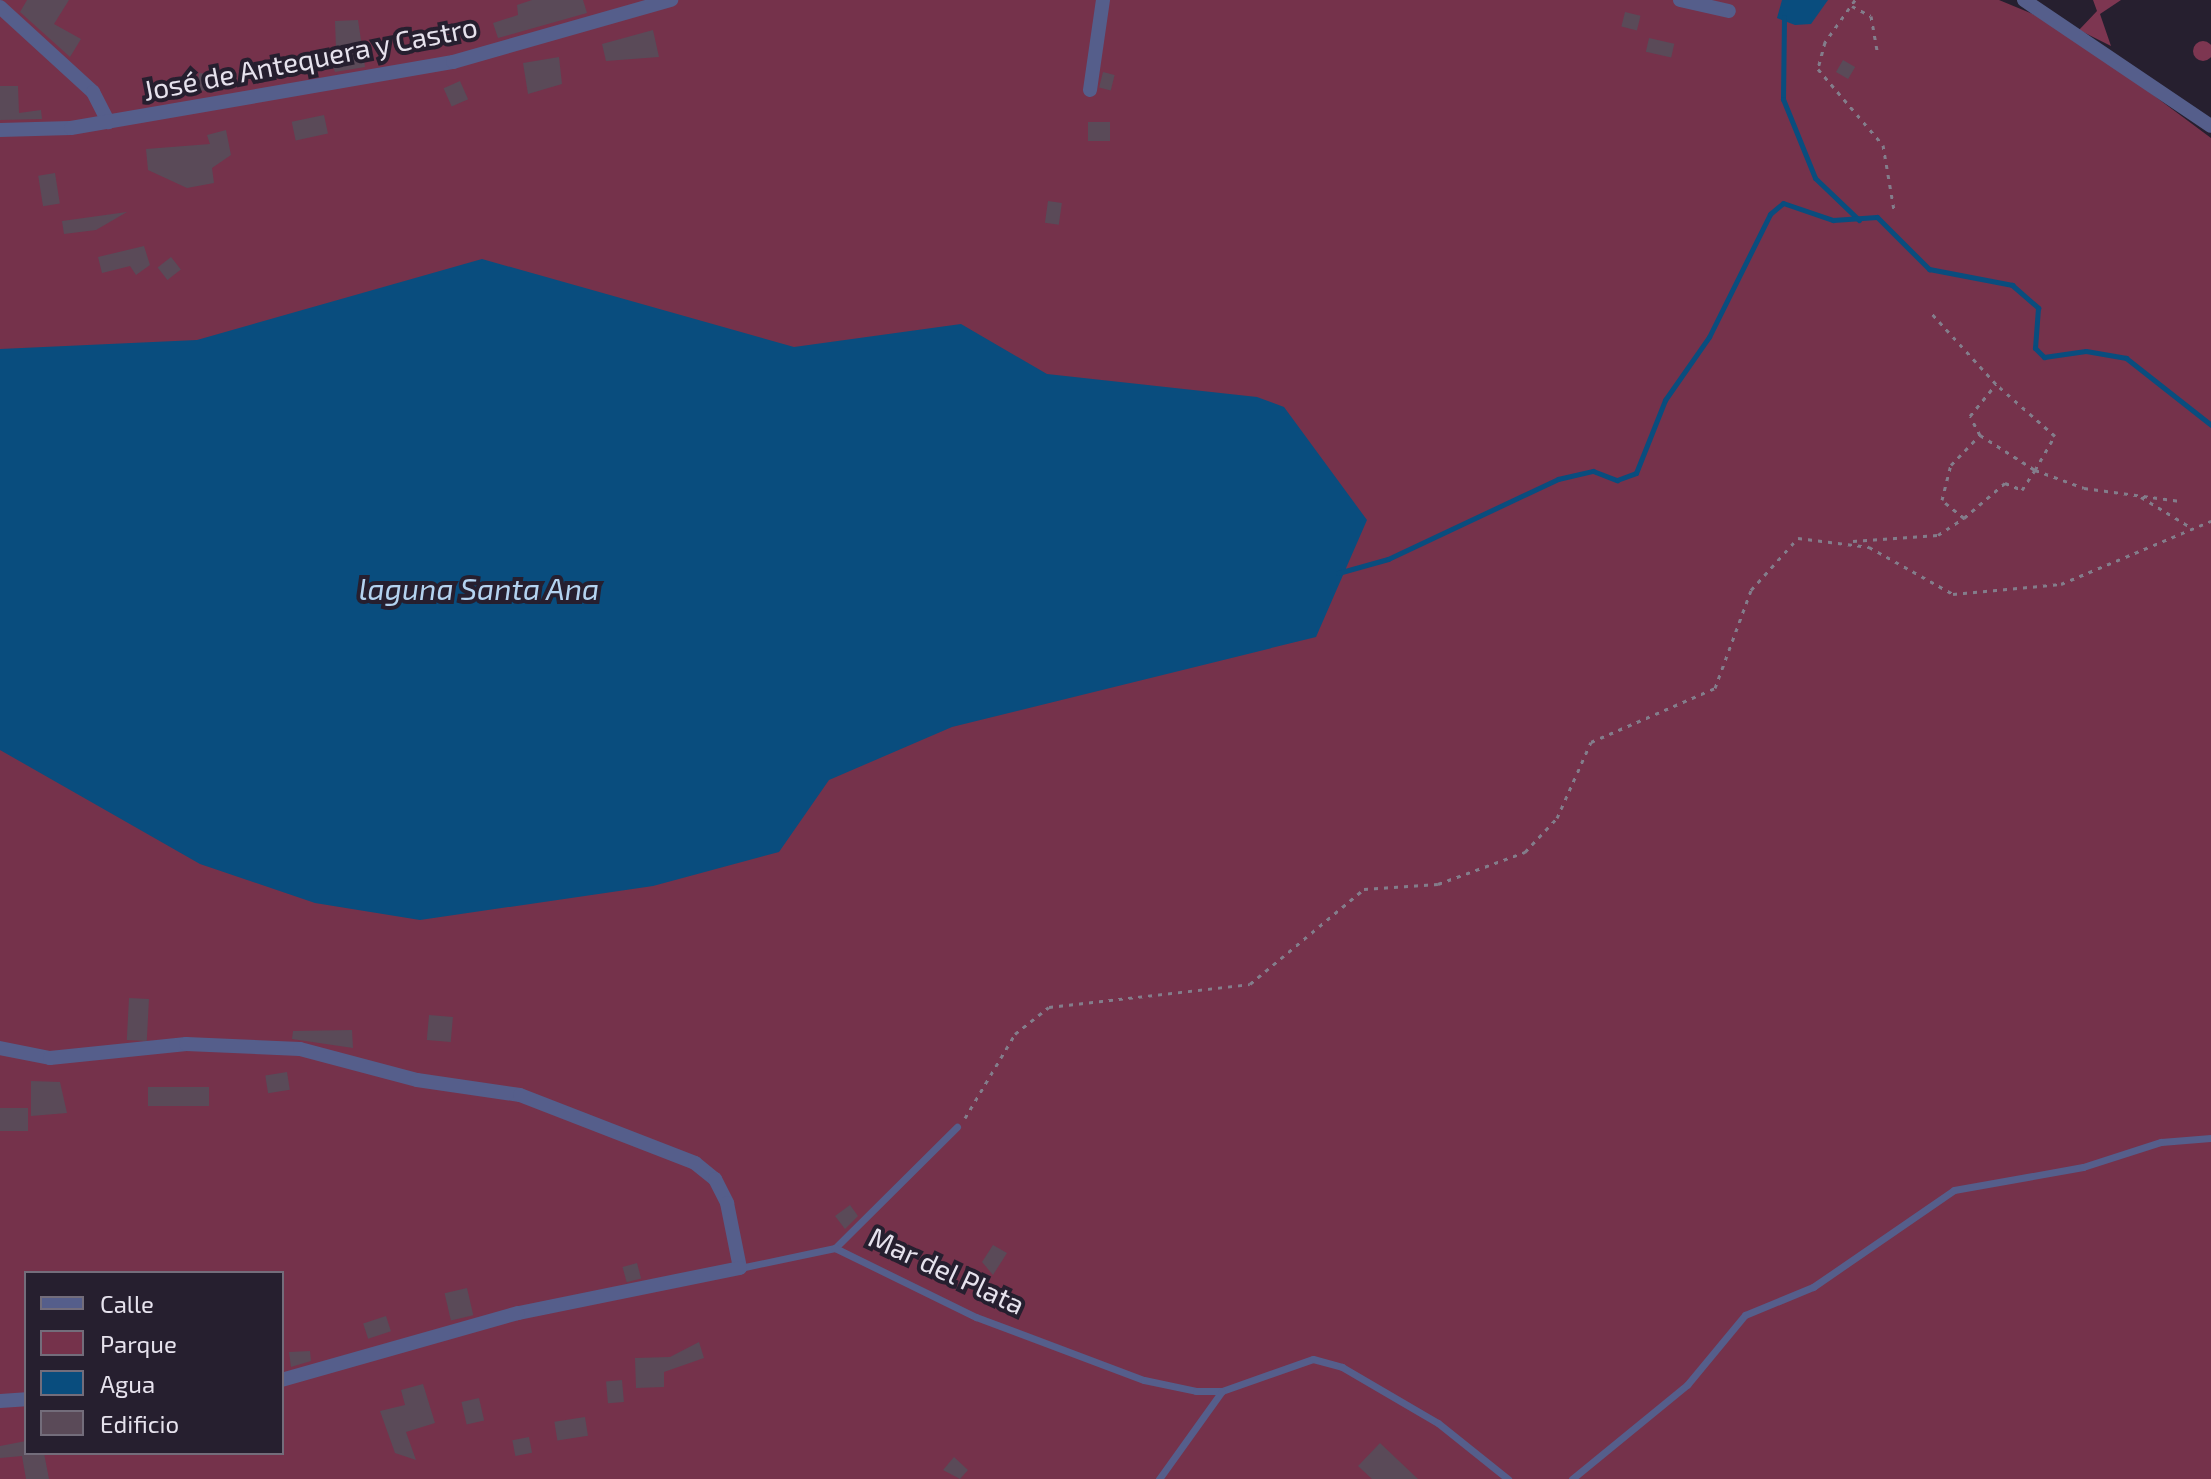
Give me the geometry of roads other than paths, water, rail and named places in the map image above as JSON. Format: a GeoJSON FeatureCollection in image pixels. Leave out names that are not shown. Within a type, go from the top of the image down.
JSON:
{"type":"FeatureCollection","features":[{"type":"Feature","properties":{"kind":"street","name":"José de Antequera y Castro"},"geometry":{"type":"LineString","coordinates":[[0,130],[108,122],[453,62],[671,0]]}},
{"type":"Feature","properties":{"kind":"street"},"geometry":{"type":"LineString","coordinates":[[1090,90],[1103,0]]}},
{"type":"Feature","properties":{"kind":"street"},"geometry":{"type":"LineString","coordinates":[[1680,0],[1729,11]]}},
{"type":"Feature","properties":{"kind":"street"},"geometry":{"type":"LineString","coordinates":[[2024,0],[2211,126]]}},
{"type":"Feature","properties":{"kind":"street"},"geometry":{"type":"LineString","coordinates":[[0,7],[93,92],[108,122]]}},
{"type":"Feature","properties":{"kind":"street"},"geometry":{"type":"LineString","coordinates":[[0,1048],[50,1058],[186,1044],[300,1049],[417,1080],[520,1095],[695,1163],[715,1179],[740,1268]]}},
{"type":"Feature","properties":{"kind":"street","name":"Mar del Plata"},"geometry":{"type":"LineString","coordinates":[[284,1379],[518,1313],[740,1268]]}},
{"type":"Feature","properties":{"kind":"street"},"geometry":{"type":"LineString","coordinates":[[0,1401],[24,1399]]}},
{"type":"Feature","properties":{"kind":"lane"},"geometry":{"type":"LineString","coordinates":[[835,1248],[957,1127]]}},
{"type":"Feature","properties":{"kind":"lane"},"geometry":{"type":"LineString","coordinates":[[1572,1479],[1687,1385],[1745,1315],[1813,1287],[1954,1190],[2083,1167],[2161,1142],[2211,1138]]}},
{"type":"Feature","properties":{"kind":"lane","name":"Mar del Plata"},"geometry":{"type":"LineString","coordinates":[[740,1268],[835,1248],[976,1317],[1144,1380],[1222,1391]]}},
{"type":"Feature","properties":{"kind":"lane"},"geometry":{"type":"LineString","coordinates":[[1159,1479],[1222,1391],[1290,1363],[1313,1359],[1342,1367],[1438,1423],[1508,1479]]}},
{"type":"Feature","properties":{"kind":"water"},"geometry":{"type":"Polygon","coordinates":[[[1782,0],[1828,0],[1811,24],[1795,25],[1777,18],[1782,0]]]}},
{"type":"Feature","properties":{"kind":"water","name":"laguna Santa Ana"},"geometry":{"type":"Polygon","coordinates":[[[482,259],[794,347],[961,324],[1047,374],[1257,397],[1284,407],[1367,520],[1316,637],[952,727],[829,780],[779,852],[653,886],[420,920],[315,903],[200,864],[0,750],[0,349],[197,340],[482,259]]]}},
{"type":"Feature","properties":{"kind":"waterway"},"geometry":{"type":"LineString","coordinates":[[1784,17],[1783,99],[1815,178],[1859,220]]}},
{"type":"Feature","properties":{"kind":"waterway"},"geometry":{"type":"LineString","coordinates":[[1338,573],[1388,559],[1558,479],[1593,471],[1617,480],[1636,473],[1665,400],[1709,337],[1770,214],[1783,203],[1833,220],[1877,217],[1929,269],[2012,285],[2038,308],[2035,348],[2044,357],[2086,351],[2126,358],[2211,425]]}}]}
